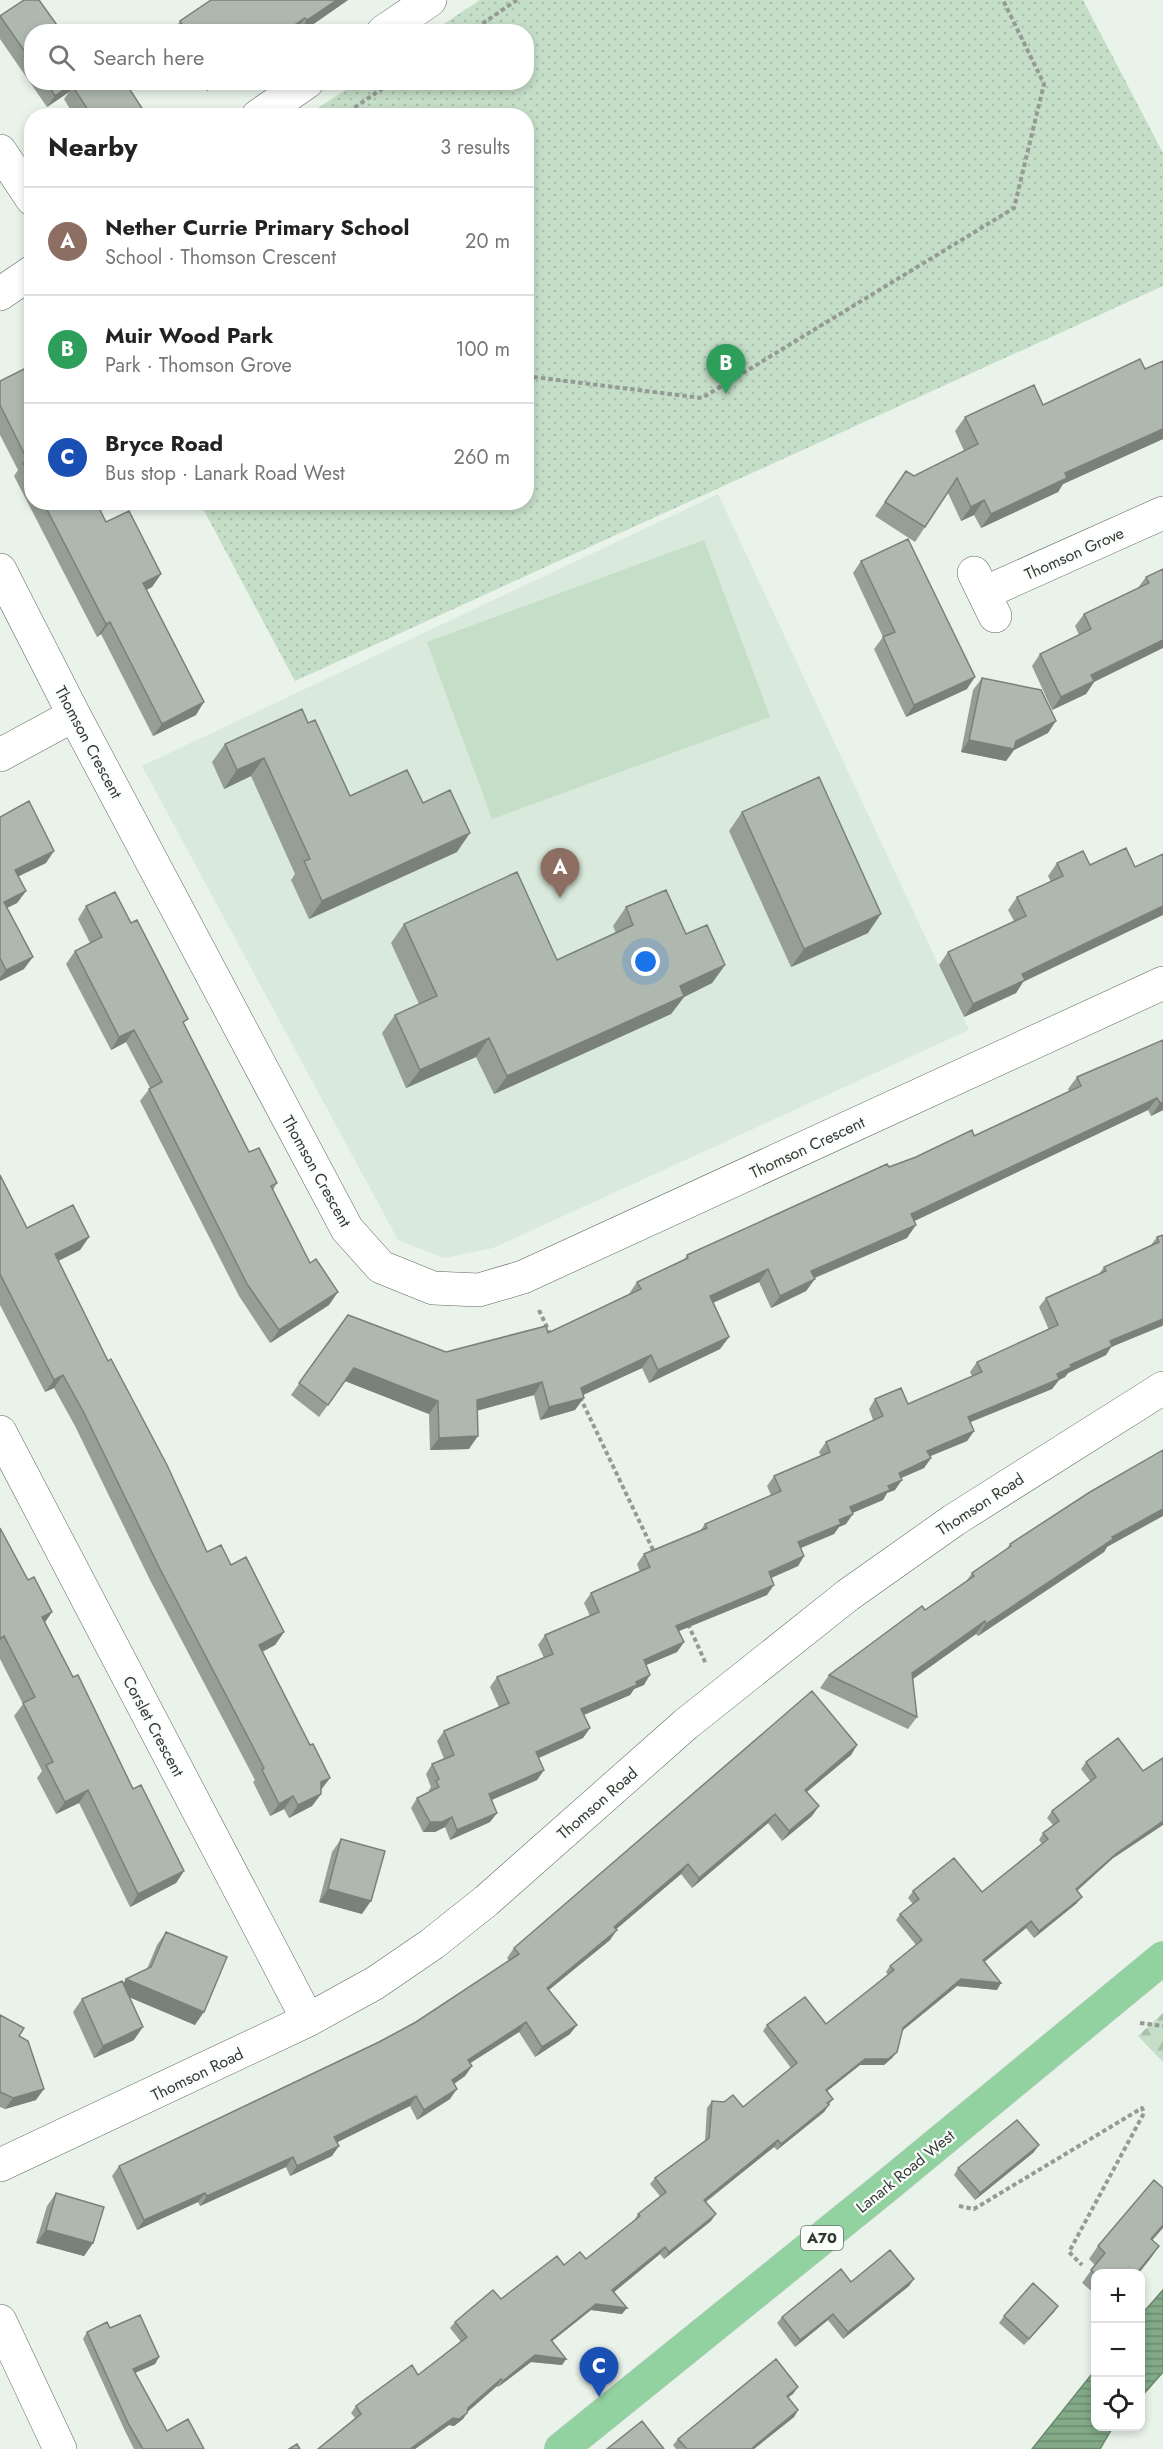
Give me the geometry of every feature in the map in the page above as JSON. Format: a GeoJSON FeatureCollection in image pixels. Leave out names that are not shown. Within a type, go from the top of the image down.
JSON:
{"type":"FeatureCollection","features":[{"type":"Feature","properties":{"kind":"main road","name":"Lanark Road West"},"geometry":{"type":"LineString","coordinates":[[561,2449],[875,2196],[1163,1958]]}},
{"type":"Feature","properties":{"kind":"street"},"geometry":{"type":"LineString","coordinates":[[395,24],[430,0]]}},
{"type":"Feature","properties":{"kind":"street"},"geometry":{"type":"LineString","coordinates":[[270,108],[296,90]]}},
{"type":"Feature","properties":{"kind":"street"},"geometry":{"type":"LineString","coordinates":[[0,151],[24,187]]}},
{"type":"Feature","properties":{"kind":"street"},"geometry":{"type":"LineString","coordinates":[[0,294],[24,278]]}},
{"type":"Feature","properties":{"kind":"street","name":"Thomson Grove"},"geometry":{"type":"LineString","coordinates":[[985,594],[1163,513]]}},
{"type":"Feature","properties":{"kind":"street","name":"Thomson Crescent"},"geometry":{"type":"LineString","coordinates":[[0,570],[74,715],[347,1229],[381,1267],[433,1288],[479,1290],[523,1277],[1163,983]]}},
{"type":"Feature","properties":{"kind":"street"},"geometry":{"type":"LineString","coordinates":[[0,755],[74,715]]}},
{"type":"Feature","properties":{"kind":"street","name":"Thomson Road"},"geometry":{"type":"LineString","coordinates":[[0,2165],[308,2020],[375,1983],[432,1944],[486,1901],[744,1676],[848,1594],[954,1520],[1163,1388]]}},
{"type":"Feature","properties":{"kind":"street","name":"Corslet Crescent"},"geometry":{"type":"LineString","coordinates":[[0,1432],[308,2020]]}},
{"type":"Feature","properties":{"kind":"street"},"geometry":{"type":"LineString","coordinates":[[0,2321],[60,2449]]}},
{"type":"Feature","properties":{"kind":"path"},"geometry":{"type":"LineString","coordinates":[[482,24],[517,0]]}},
{"type":"Feature","properties":{"kind":"path"},"geometry":{"type":"LineString","coordinates":[[534,377],[702,398],[1014,208],[1044,84],[1003,0]]}},
{"type":"Feature","properties":{"kind":"path"},"geometry":{"type":"LineString","coordinates":[[354,108],[380,90]]}},
{"type":"Feature","properties":{"kind":"path"},"geometry":{"type":"LineString","coordinates":[[523,1277],[554,1341]]}},
{"type":"Feature","properties":{"kind":"path"},"geometry":{"type":"LineString","coordinates":[[579,1395],[656,1557]]}},
{"type":"Feature","properties":{"kind":"path"},"geometry":{"type":"LineString","coordinates":[[687,1622],[707,1665]]}},
{"type":"Feature","properties":{"kind":"path"},"geometry":{"type":"LineString","coordinates":[[1136,2023],[1163,2026]]}},
{"type":"Feature","properties":{"kind":"path"},"geometry":{"type":"LineString","coordinates":[[958,2206],[974,2209],[1142,2108],[1144,2113],[1069,2252],[1082,2265]]}},
{"type":"Feature","properties":{"kind":"shaded area"},"geometry":{"type":"Polygon","coordinates":[[[718,494],[969,1030],[493,1248],[444,1258],[398,1240],[142,766],[718,494]]]}},
{"type":"Feature","properties":{"kind":"shaded area"},"geometry":{"type":"Polygon","coordinates":[[[1163,2290],[1163,2372],[1145,2392],[1145,2323],[1145,2310],[1163,2290]]]}},
{"type":"Feature","properties":{"kind":"shaded area"},"geometry":{"type":"Polygon","coordinates":[[[1091,2375],[1091,2431],[1111,2431],[1100,2449],[1032,2449],[1091,2375]]]}},
{"type":"Feature","properties":{"kind":"green space"},"geometry":{"type":"Polygon","coordinates":[[[480,0],[1083,0],[1163,153],[1163,286],[295,681],[204,510],[534,510],[534,108],[318,108],[345,90],[534,90],[534,24],[444,24],[480,0]]]}},
{"type":"Feature","properties":{"kind":"green space"},"geometry":{"type":"Polygon","coordinates":[[[704,540],[770,717],[492,819],[427,642],[704,540]]]}},
{"type":"Feature","properties":{"kind":"green space"},"geometry":{"type":"Polygon","coordinates":[[[1163,2013],[1163,2062],[1138,2036],[1163,2013]]]}},
{"type":"Feature","properties":{"kind":"building"},"geometry":{"type":"Polygon","coordinates":[[[24,0],[39,0],[56,24],[24,24],[24,50],[0,16],[24,0]]]}},
{"type":"Feature","properties":{"kind":"building"},"geometry":{"type":"Polygon","coordinates":[[[211,0],[337,0],[307,20],[305,18],[296,24],[182,24],[180,21],[211,0]]]}},
{"type":"Feature","properties":{"kind":"building"},"geometry":{"type":"Polygon","coordinates":[[[51,90],[63,90],[55,96],[51,90]]]}},
{"type":"Feature","properties":{"kind":"building"},"geometry":{"type":"Polygon","coordinates":[[[75,90],[130,90],[142,108],[87,108],[75,90]]]}},
{"type":"Feature","properties":{"kind":"building"},"geometry":{"type":"Polygon","coordinates":[[[1140,359],[1145,369],[1163,361],[1163,429],[1065,473],[1067,478],[991,514],[984,500],[971,507],[957,478],[925,527],[885,502],[906,471],[914,476],[978,444],[965,417],[1034,385],[1043,405],[1140,359]]]}},
{"type":"Feature","properties":{"kind":"building"},"geometry":{"type":"Polygon","coordinates":[[[24,369],[24,453],[0,405],[0,381],[24,369]]]}},
{"type":"Feature","properties":{"kind":"building"},"geometry":{"type":"Polygon","coordinates":[[[47,510],[100,510],[106,522],[129,511],[161,574],[143,583],[204,702],[162,724],[110,622],[106,624],[47,510]]]}},
{"type":"Feature","properties":{"kind":"building"},"geometry":{"type":"Polygon","coordinates":[[[908,539],[975,677],[914,705],[883,637],[895,632],[861,561],[908,539]]]}},
{"type":"Feature","properties":{"kind":"building"},"geometry":{"type":"Polygon","coordinates":[[[1163,569],[1163,640],[1091,675],[1094,681],[1061,697],[1040,654],[1091,629],[1084,614],[1149,583],[1146,577],[1163,569]]]}},
{"type":"Feature","properties":{"kind":"building"},"geometry":{"type":"Polygon","coordinates":[[[982,678],[1041,690],[1056,721],[1016,741],[1014,749],[969,740],[982,678]]]}},
{"type":"Feature","properties":{"kind":"building"},"geometry":{"type":"Polygon","coordinates":[[[302,709],[308,723],[315,720],[350,796],[407,770],[423,803],[450,790],[470,833],[322,901],[304,861],[310,859],[264,758],[237,770],[225,744],[302,709]]]}},
{"type":"Feature","properties":{"kind":"building"},"geometry":{"type":"Polygon","coordinates":[[[819,777],[881,914],[804,949],[742,812],[819,777]]]}},
{"type":"Feature","properties":{"kind":"building"},"geometry":{"type":"Polygon","coordinates":[[[29,801],[54,851],[15,870],[26,891],[4,902],[33,957],[6,970],[0,958],[0,817],[29,801]]]}},
{"type":"Feature","properties":{"kind":"building"},"geometry":{"type":"Polygon","coordinates":[[[1126,848],[1135,867],[1163,854],[1163,906],[1022,974],[1025,980],[973,1004],[948,952],[1026,916],[1017,897],[1063,876],[1057,863],[1083,851],[1090,865],[1126,848]]]}},
{"type":"Feature","properties":{"kind":"building"},"geometry":{"type":"Polygon","coordinates":[[[517,872],[557,960],[633,925],[626,907],[666,890],[686,934],[707,925],[725,965],[680,986],[684,996],[507,1076],[489,1038],[420,1070],[395,1015],[437,996],[404,924],[517,872]]]}},
{"type":"Feature","properties":{"kind":"building"},"geometry":{"type":"Polygon","coordinates":[[[115,892],[131,923],[137,920],[188,1019],[183,1022],[249,1152],[259,1148],[277,1183],[271,1186],[310,1263],[316,1259],[338,1292],[279,1330],[247,1284],[149,1089],[162,1082],[134,1030],[119,1037],[75,951],[102,937],[86,906],[115,892]]]}},
{"type":"Feature","properties":{"kind":"building"},"geometry":{"type":"Polygon","coordinates":[[[1163,1040],[1163,1102],[1160,1103],[1157,1098],[911,1214],[916,1225],[811,1271],[815,1279],[780,1296],[768,1269],[710,1296],[729,1337],[658,1370],[651,1355],[581,1388],[584,1398],[549,1407],[542,1382],[477,1400],[478,1436],[439,1438],[438,1401],[354,1368],[328,1405],[299,1383],[348,1315],[446,1352],[546,1326],[548,1333],[641,1289],[637,1282],[688,1258],[687,1255],[887,1164],[889,1167],[916,1157],[972,1130],[974,1136],[1081,1086],[1077,1077],[1163,1040]]]}},
{"type":"Feature","properties":{"kind":"building"},"geometry":{"type":"Polygon","coordinates":[[[0,1175],[27,1228],[73,1205],[89,1237],[55,1254],[108,1361],[111,1359],[167,1465],[207,1552],[221,1545],[231,1565],[246,1557],[284,1632],[259,1645],[310,1745],[313,1744],[330,1778],[321,1782],[321,1794],[298,1805],[293,1796],[279,1804],[262,1770],[264,1768],[159,1567],[84,1413],[63,1375],[54,1380],[0,1274],[0,1175]]]}},
{"type":"Feature","properties":{"kind":"building"},"geometry":{"type":"Polygon","coordinates":[[[1163,1235],[1163,1319],[1110,1341],[1112,1346],[1070,1365],[1072,1367],[1057,1374],[1059,1379],[968,1417],[974,1431],[927,1451],[931,1458],[899,1473],[902,1480],[888,1486],[890,1490],[850,1507],[853,1514],[839,1520],[841,1524],[798,1542],[804,1556],[769,1572],[774,1585],[676,1626],[684,1642],[644,1660],[650,1675],[636,1682],[637,1685],[581,1709],[590,1728],[536,1752],[544,1770],[489,1794],[497,1813],[457,1830],[452,1817],[442,1822],[430,1822],[417,1798],[439,1787],[436,1781],[439,1779],[432,1764],[454,1755],[444,1731],[509,1703],[497,1677],[553,1654],[545,1635],[599,1612],[591,1593],[650,1567],[644,1554],[707,1528],[705,1524],[781,1491],[774,1476],[830,1452],[826,1442],[883,1416],[875,1399],[901,1388],[908,1404],[982,1372],[977,1362],[1058,1325],[1046,1298],[1106,1271],[1104,1267],[1159,1242],[1157,1237],[1163,1235]]]}},
{"type":"Feature","properties":{"kind":"building"},"geometry":{"type":"Polygon","coordinates":[[[1163,1450],[1163,1509],[1112,1537],[1113,1539],[986,1624],[985,1621],[912,1673],[917,1717],[829,1675],[922,1606],[925,1610],[974,1576],[972,1573],[1011,1546],[1010,1544],[1090,1492],[1163,1450]]]}},
{"type":"Feature","properties":{"kind":"building"},"geometry":{"type":"Polygon","coordinates":[[[0,1528],[28,1580],[34,1577],[52,1612],[42,1617],[73,1677],[78,1675],[133,1789],[141,1785],[184,1871],[138,1894],[88,1790],[65,1802],[46,1765],[53,1762],[23,1703],[35,1697],[4,1636],[0,1639],[0,1528]]]}},
{"type":"Feature","properties":{"kind":"building"},"geometry":{"type":"Polygon","coordinates":[[[812,1691],[857,1745],[805,1790],[819,1806],[789,1831],[775,1814],[699,1878],[688,1864],[614,1927],[617,1930],[547,1988],[577,2025],[542,2047],[526,2022],[468,2060],[472,2066],[452,2080],[457,2089],[424,2110],[416,2096],[334,2137],[339,2146],[297,2166],[293,2157],[207,2196],[205,2193],[144,2220],[119,2166],[379,2042],[416,2022],[519,1954],[514,1948],[812,1691]]]}},
{"type":"Feature","properties":{"kind":"building"},"geometry":{"type":"Polygon","coordinates":[[[1118,1738],[1143,1771],[1163,1758],[1163,1821],[1117,1853],[1076,1889],[1082,1897],[1039,1931],[1031,1921],[983,1960],[1001,1983],[961,1979],[903,2028],[897,2052],[888,2059],[865,2059],[826,2090],[833,2099],[827,2103],[829,2105],[781,2144],[778,2140],[704,2200],[716,2214],[669,2252],[665,2247],[612,2290],[627,2308],[596,2304],[551,2340],[566,2359],[535,2355],[503,2381],[501,2379],[468,2408],[467,2413],[459,2419],[453,2418],[410,2449],[318,2449],[361,2414],[356,2406],[412,2365],[418,2375],[467,2337],[455,2322],[493,2290],[501,2299],[557,2256],[564,2265],[580,2252],[586,2259],[640,2216],[638,2214],[666,2192],[655,2178],[709,2138],[712,2101],[724,2102],[733,2095],[743,2107],[797,2063],[767,2025],[805,1997],[826,2024],[894,1970],[890,1966],[922,1940],[900,1914],[919,1899],[913,1891],[954,1858],[982,1892],[1048,1839],[1043,1833],[1059,1821],[1052,1811],[1096,1777],[1086,1762],[1118,1738]]]}},
{"type":"Feature","properties":{"kind":"building"},"geometry":{"type":"Polygon","coordinates":[[[341,1839],[385,1851],[371,1901],[328,1889],[341,1839]]]}},
{"type":"Feature","properties":{"kind":"building"},"geometry":{"type":"Polygon","coordinates":[[[166,1932],[227,1957],[204,2012],[126,1979],[151,1967],[166,1932]]]}},
{"type":"Feature","properties":{"kind":"building"},"geometry":{"type":"Polygon","coordinates":[[[122,1981],[143,2027],[103,2046],[82,1999],[122,1981]]]}},
{"type":"Feature","properties":{"kind":"building"},"geometry":{"type":"Polygon","coordinates":[[[0,2015],[24,2028],[19,2036],[28,2041],[44,2089],[13,2098],[0,2092],[0,2015]]]}},
{"type":"Feature","properties":{"kind":"building"},"geometry":{"type":"Polygon","coordinates":[[[1017,2120],[1039,2145],[980,2193],[958,2168],[1017,2120]]]}},
{"type":"Feature","properties":{"kind":"building"},"geometry":{"type":"Polygon","coordinates":[[[1154,2180],[1163,2188],[1163,2225],[1151,2239],[1159,2246],[1140,2269],[1092,2269],[1105,2253],[1098,2246],[1154,2180]]]}},
{"type":"Feature","properties":{"kind":"building"},"geometry":{"type":"Polygon","coordinates":[[[56,2193],[104,2207],[93,2243],[46,2230],[56,2193]]]}},
{"type":"Feature","properties":{"kind":"building"},"geometry":{"type":"Polygon","coordinates":[[[890,2250],[914,2279],[848,2332],[833,2314],[800,2340],[782,2317],[841,2269],[851,2282],[890,2250]]]}},
{"type":"Feature","properties":{"kind":"building"},"geometry":{"type":"Polygon","coordinates":[[[1033,2283],[1058,2306],[1029,2339],[1004,2316],[1033,2283]]]}},
{"type":"Feature","properties":{"kind":"building"},"geometry":{"type":"Polygon","coordinates":[[[140,2315],[159,2357],[133,2369],[167,2431],[188,2419],[204,2449],[143,2449],[129,2425],[87,2332],[107,2322],[110,2328],[140,2315]]]}},
{"type":"Feature","properties":{"kind":"building"},"geometry":{"type":"Polygon","coordinates":[[[776,2359],[798,2387],[787,2396],[798,2410],[751,2449],[687,2449],[678,2439],[776,2359]]]}},
{"type":"Feature","properties":{"kind":"building"},"geometry":{"type":"Polygon","coordinates":[[[642,2421],[664,2449],[607,2449],[642,2421]]]}},
{"type":"Feature","properties":{"kind":"building"},"geometry":{"type":"Polygon","coordinates":[[[297,2444],[300,2449],[289,2449],[297,2444]]]}},
{"type":"Feature","properties":{"kind":"place","name":"Muir Wood Park"},"geometry":{"type":"Point","coordinates":[726,394]}},
{"type":"Feature","properties":{"kind":"place","name":"Nether Currie Primary School"},"geometry":{"type":"Point","coordinates":[560,898]}},
{"type":"Feature","properties":{"kind":"place","name":"Bryce Road"},"geometry":{"type":"Point","coordinates":[599,2397]}}]}
